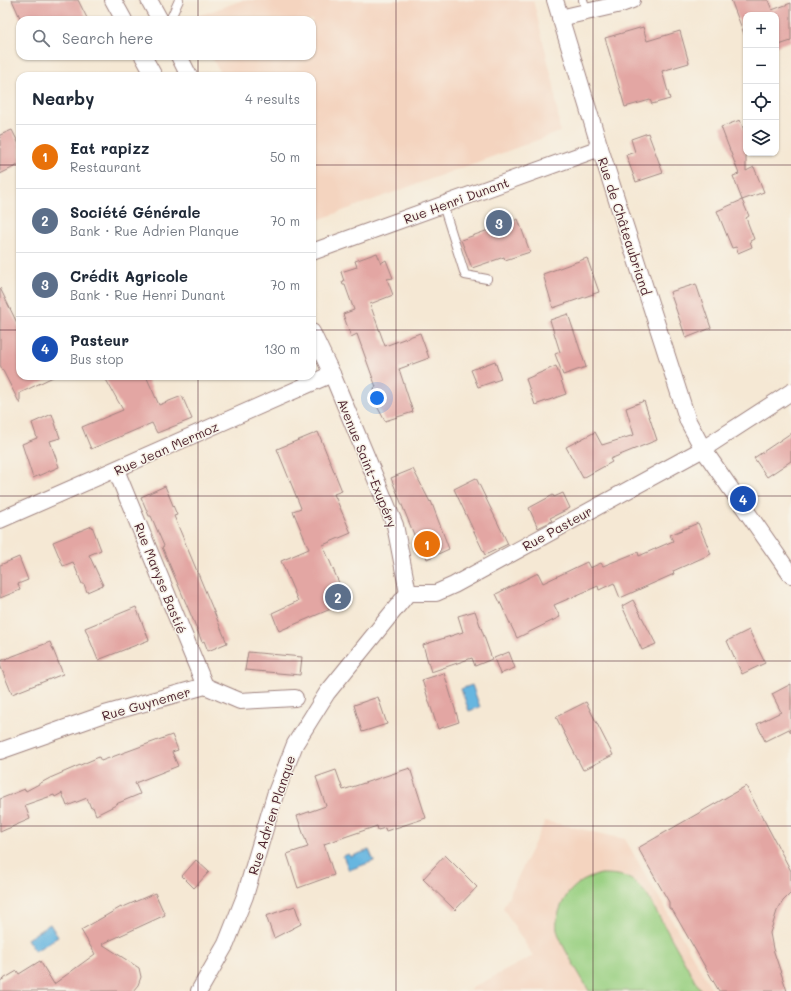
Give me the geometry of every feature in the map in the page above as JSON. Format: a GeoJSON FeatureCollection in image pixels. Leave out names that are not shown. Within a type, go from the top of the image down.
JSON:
{"type":"FeatureCollection","features":[{"type":"Feature","properties":{"kind":"street"},"geometry":{"type":"LineString","coordinates":[[113,0],[122,16]]}},
{"type":"Feature","properties":{"kind":"street"},"geometry":{"type":"LineString","coordinates":[[149,0],[158,16]]}},
{"type":"Feature","properties":{"kind":"street","name":"Rue de Châteaubriand"},"geometry":{"type":"LineString","coordinates":[[555,0],[600,148],[688,421],[703,449],[791,575]]}},
{"type":"Feature","properties":{"kind":"street"},"geometry":{"type":"LineString","coordinates":[[560,18],[585,6],[621,4],[632,0]]}},
{"type":"Feature","properties":{"kind":"street"},"geometry":{"type":"LineString","coordinates":[[145,60],[152,72]]}},
{"type":"Feature","properties":{"kind":"street"},"geometry":{"type":"LineString","coordinates":[[181,60],[187,72]]}},
{"type":"Feature","properties":{"kind":"street","name":"Rue Henri Dunant"},"geometry":{"type":"LineString","coordinates":[[316,251],[600,148]]}},
{"type":"Feature","properties":{"kind":"street","name":"Avenue Saint-Exupéry"},"geometry":{"type":"LineString","coordinates":[[316,338],[396,525],[408,593]]}},
{"type":"Feature","properties":{"kind":"street","name":"Rue Jean Mermoz"},"geometry":{"type":"LineString","coordinates":[[0,520],[332,374]]}},
{"type":"Feature","properties":{"kind":"street","name":"Rue Pasteur"},"geometry":{"type":"LineString","coordinates":[[408,593],[436,593],[454,585],[703,449],[791,392]]}},
{"type":"Feature","properties":{"kind":"street","name":"Rue Maryse Bastié"},"geometry":{"type":"LineString","coordinates":[[116,470],[205,686]]}},
{"type":"Feature","properties":{"kind":"street","name":"Rue Adrien Planque"},"geometry":{"type":"LineString","coordinates":[[199,991],[226,944],[245,896],[275,795],[295,744],[327,693],[408,593]]}},
{"type":"Feature","properties":{"kind":"street","name":"Rue Guynemer"},"geometry":{"type":"LineString","coordinates":[[0,751],[105,714],[205,686],[240,701],[295,698]]}},
{"type":"Feature","properties":{"kind":"lane"},"geometry":{"type":"LineString","coordinates":[[172,16],[179,0]]}},
{"type":"Feature","properties":{"kind":"lane"},"geometry":{"type":"LineString","coordinates":[[443,205],[465,275],[487,280]]}},
{"type":"Feature","properties":{"kind":"shaded area"},"geometry":{"type":"Polygon","coordinates":[[[243,0],[533,0],[554,86],[560,132],[316,221],[316,72],[220,72],[213,60],[316,60],[316,16],[198,16],[243,0]]]}},
{"type":"Feature","properties":{"kind":"shaded area"},"geometry":{"type":"Polygon","coordinates":[[[545,821],[625,839],[713,991],[469,991],[533,956],[503,908],[545,821]]]}},
{"type":"Feature","properties":{"kind":"green space"},"geometry":{"type":"Polygon","coordinates":[[[601,874],[622,876],[632,880],[642,889],[647,895],[701,991],[589,991],[559,937],[557,921],[558,914],[565,898],[574,887],[586,879],[601,874]]]}},
{"type":"Feature","properties":{"kind":"water"},"geometry":{"type":"Polygon","coordinates":[[[472,685],[480,707],[469,711],[461,689],[472,685]]]}},
{"type":"Feature","properties":{"kind":"water"},"geometry":{"type":"Polygon","coordinates":[[[369,850],[374,861],[349,870],[343,856],[349,854],[350,857],[369,850]]]}},
{"type":"Feature","properties":{"kind":"water"},"geometry":{"type":"Polygon","coordinates":[[[50,924],[58,937],[35,951],[27,939],[50,924]]]}},
{"type":"Feature","properties":{"kind":"building"},"geometry":{"type":"Polygon","coordinates":[[[12,0],[78,0],[86,16],[19,16],[12,0]]]}},
{"type":"Feature","properties":{"kind":"building"},"geometry":{"type":"Polygon","coordinates":[[[731,0],[768,0],[772,10],[791,3],[791,41],[779,45],[779,12],[743,12],[743,31],[731,0]]]}},
{"type":"Feature","properties":{"kind":"building"},"geometry":{"type":"Polygon","coordinates":[[[643,27],[647,41],[680,31],[689,63],[662,71],[670,99],[652,104],[650,100],[625,107],[605,38],[643,27]]]}},
{"type":"Feature","properties":{"kind":"building"},"geometry":{"type":"Polygon","coordinates":[[[740,120],[743,128],[743,156],[746,156],[746,171],[754,167],[764,192],[742,200],[733,176],[739,174],[721,127],[740,120]]]}},
{"type":"Feature","properties":{"kind":"building"},"geometry":{"type":"Polygon","coordinates":[[[12,130],[16,138],[16,166],[0,174],[0,135],[12,130]]]}},
{"type":"Feature","properties":{"kind":"building"},"geometry":{"type":"Polygon","coordinates":[[[648,133],[663,173],[636,182],[626,155],[635,152],[631,139],[648,133]]]}},
{"type":"Feature","properties":{"kind":"building"},"geometry":{"type":"Polygon","coordinates":[[[742,200],[749,216],[746,218],[754,239],[750,241],[752,247],[738,253],[736,247],[732,248],[717,211],[742,200]]]}},
{"type":"Feature","properties":{"kind":"building"},"geometry":{"type":"Polygon","coordinates":[[[508,217],[510,222],[518,219],[530,252],[505,260],[504,257],[472,268],[461,240],[494,228],[492,222],[508,217]]]}},
{"type":"Feature","properties":{"kind":"building"},"geometry":{"type":"Polygon","coordinates":[[[377,253],[381,263],[386,260],[393,278],[387,279],[393,295],[370,304],[385,346],[420,333],[429,358],[399,369],[413,412],[385,421],[372,397],[376,396],[374,388],[376,387],[357,334],[351,337],[343,314],[354,310],[345,285],[343,285],[342,282],[344,281],[341,272],[357,267],[355,261],[377,253]]]}},
{"type":"Feature","properties":{"kind":"building"},"geometry":{"type":"Polygon","coordinates":[[[587,258],[599,292],[553,308],[543,274],[587,258]]]}},
{"type":"Feature","properties":{"kind":"building"},"geometry":{"type":"Polygon","coordinates":[[[696,284],[711,328],[686,338],[670,292],[696,284]]]}},
{"type":"Feature","properties":{"kind":"building"},"geometry":{"type":"Polygon","coordinates":[[[0,288],[16,321],[16,380],[47,380],[20,393],[20,404],[0,365],[0,288]]]}},
{"type":"Feature","properties":{"kind":"building"},"geometry":{"type":"Polygon","coordinates":[[[568,314],[586,367],[563,375],[555,354],[560,352],[550,320],[568,314]]]}},
{"type":"Feature","properties":{"kind":"building"},"geometry":{"type":"Polygon","coordinates":[[[495,361],[501,379],[478,387],[471,370],[495,361]]]}},
{"type":"Feature","properties":{"kind":"building"},"geometry":{"type":"Polygon","coordinates":[[[556,366],[566,394],[535,405],[526,379],[556,366]]]}},
{"type":"Feature","properties":{"kind":"building"},"geometry":{"type":"Polygon","coordinates":[[[106,380],[148,380],[159,405],[182,396],[192,419],[157,433],[152,423],[91,449],[82,427],[123,410],[106,380]]]}},
{"type":"Feature","properties":{"kind":"building"},"geometry":{"type":"Polygon","coordinates":[[[644,401],[657,440],[610,459],[612,462],[583,478],[566,447],[595,432],[602,445],[634,435],[626,408],[644,401]]]}},
{"type":"Feature","properties":{"kind":"building"},"geometry":{"type":"Polygon","coordinates":[[[52,414],[60,438],[50,441],[59,467],[33,478],[22,444],[37,438],[32,423],[52,414]]]}},
{"type":"Feature","properties":{"kind":"building"},"geometry":{"type":"Polygon","coordinates":[[[318,432],[342,491],[334,494],[351,533],[323,545],[347,602],[279,631],[272,613],[298,601],[281,561],[309,549],[293,511],[301,508],[277,449],[318,432]]]}},
{"type":"Feature","properties":{"kind":"building"},"geometry":{"type":"Polygon","coordinates":[[[791,433],[791,461],[767,477],[754,458],[791,433]]]}},
{"type":"Feature","properties":{"kind":"building"},"geometry":{"type":"Polygon","coordinates":[[[413,469],[430,502],[431,501],[449,549],[427,559],[420,540],[417,542],[391,478],[413,469]]]}},
{"type":"Feature","properties":{"kind":"building"},"geometry":{"type":"Polygon","coordinates":[[[476,478],[508,544],[485,555],[454,489],[476,478]]]}},
{"type":"Feature","properties":{"kind":"building"},"geometry":{"type":"Polygon","coordinates":[[[165,486],[177,515],[174,516],[227,643],[208,651],[204,641],[202,642],[162,547],[164,546],[141,497],[165,486]]]}},
{"type":"Feature","properties":{"kind":"building"},"geometry":{"type":"Polygon","coordinates":[[[563,493],[570,508],[550,518],[552,521],[538,528],[529,508],[553,495],[554,497],[563,493]]]}},
{"type":"Feature","properties":{"kind":"building"},"geometry":{"type":"Polygon","coordinates":[[[698,523],[711,554],[673,571],[674,574],[620,598],[614,583],[599,590],[598,586],[554,605],[560,617],[517,638],[496,594],[538,573],[543,583],[587,562],[590,568],[601,563],[603,566],[638,552],[639,556],[673,541],[670,535],[698,523]]]}},
{"type":"Feature","properties":{"kind":"building"},"geometry":{"type":"Polygon","coordinates":[[[92,526],[101,550],[89,555],[103,585],[87,592],[73,562],[63,566],[53,542],[92,526]]]}},
{"type":"Feature","properties":{"kind":"building"},"geometry":{"type":"Polygon","coordinates":[[[19,557],[28,580],[18,584],[20,590],[0,598],[0,565],[19,557]]]}},
{"type":"Feature","properties":{"kind":"building"},"geometry":{"type":"Polygon","coordinates":[[[633,600],[656,644],[642,650],[622,606],[633,600]]]}},
{"type":"Feature","properties":{"kind":"building"},"geometry":{"type":"Polygon","coordinates":[[[136,607],[149,640],[98,660],[85,628],[136,607]]]}},
{"type":"Feature","properties":{"kind":"building"},"geometry":{"type":"Polygon","coordinates":[[[475,611],[492,659],[475,666],[472,658],[431,672],[423,645],[463,632],[458,616],[475,611]]]}},
{"type":"Feature","properties":{"kind":"building"},"geometry":{"type":"Polygon","coordinates":[[[749,630],[765,663],[742,674],[727,641],[749,630]]]}},
{"type":"Feature","properties":{"kind":"building"},"geometry":{"type":"Polygon","coordinates":[[[50,642],[63,674],[12,694],[0,665],[0,661],[50,642]]]}},
{"type":"Feature","properties":{"kind":"building"},"geometry":{"type":"Polygon","coordinates":[[[248,652],[302,657],[300,675],[245,670],[248,652]]]}},
{"type":"Feature","properties":{"kind":"building"},"geometry":{"type":"Polygon","coordinates":[[[509,652],[515,668],[500,674],[494,658],[509,652]]]}},
{"type":"Feature","properties":{"kind":"building"},"geometry":{"type":"Polygon","coordinates":[[[444,673],[459,722],[438,729],[422,680],[444,673]]]}},
{"type":"Feature","properties":{"kind":"building"},"geometry":{"type":"Polygon","coordinates":[[[791,684],[791,733],[789,729],[765,741],[757,724],[781,712],[772,694],[791,684]]]}},
{"type":"Feature","properties":{"kind":"building"},"geometry":{"type":"Polygon","coordinates":[[[378,697],[387,724],[362,732],[354,705],[378,697]]]}},
{"type":"Feature","properties":{"kind":"building"},"geometry":{"type":"Polygon","coordinates":[[[586,702],[613,755],[583,770],[556,717],[586,702]]]}},
{"type":"Feature","properties":{"kind":"building"},"geometry":{"type":"Polygon","coordinates":[[[172,735],[178,750],[172,752],[178,766],[135,783],[140,794],[116,804],[96,815],[87,798],[67,806],[62,793],[55,797],[54,795],[25,805],[30,819],[0,832],[0,799],[25,789],[26,791],[50,778],[99,757],[101,761],[172,735]]]}},
{"type":"Feature","properties":{"kind":"building"},"geometry":{"type":"Polygon","coordinates":[[[410,768],[426,818],[386,831],[385,828],[378,830],[377,826],[324,844],[334,875],[298,888],[287,854],[308,847],[297,816],[326,806],[316,777],[336,770],[343,790],[410,768]]]}},
{"type":"Feature","properties":{"kind":"building"},"geometry":{"type":"Polygon","coordinates":[[[746,786],[791,871],[791,893],[783,901],[777,911],[770,933],[773,949],[787,991],[719,991],[673,911],[669,908],[669,902],[638,848],[746,786]]]}},
{"type":"Feature","properties":{"kind":"building"},"geometry":{"type":"Polygon","coordinates":[[[445,855],[477,887],[455,910],[423,879],[445,855]]]}},
{"type":"Feature","properties":{"kind":"building"},"geometry":{"type":"Polygon","coordinates":[[[196,860],[209,872],[194,888],[182,876],[196,860]]]}},
{"type":"Feature","properties":{"kind":"building"},"geometry":{"type":"Polygon","coordinates":[[[155,893],[165,915],[102,944],[139,968],[141,977],[138,985],[133,991],[0,991],[0,981],[17,971],[19,974],[40,961],[54,984],[95,954],[81,930],[121,907],[155,893]]]}},
{"type":"Feature","properties":{"kind":"building"},"geometry":{"type":"Polygon","coordinates":[[[295,906],[301,924],[274,938],[266,916],[295,906]]]}},
{"type":"Feature","properties":{"kind":"place","name":"Crédit Agricole"},"geometry":{"type":"Point","coordinates":[499,223]}},
{"type":"Feature","properties":{"kind":"place","name":"Pasteur"},"geometry":{"type":"Point","coordinates":[743,499]}},
{"type":"Feature","properties":{"kind":"place","name":"Eat rapizz"},"geometry":{"type":"Point","coordinates":[427,544]}},
{"type":"Feature","properties":{"kind":"place","name":"Société Générale"},"geometry":{"type":"Point","coordinates":[338,597]}}]}
